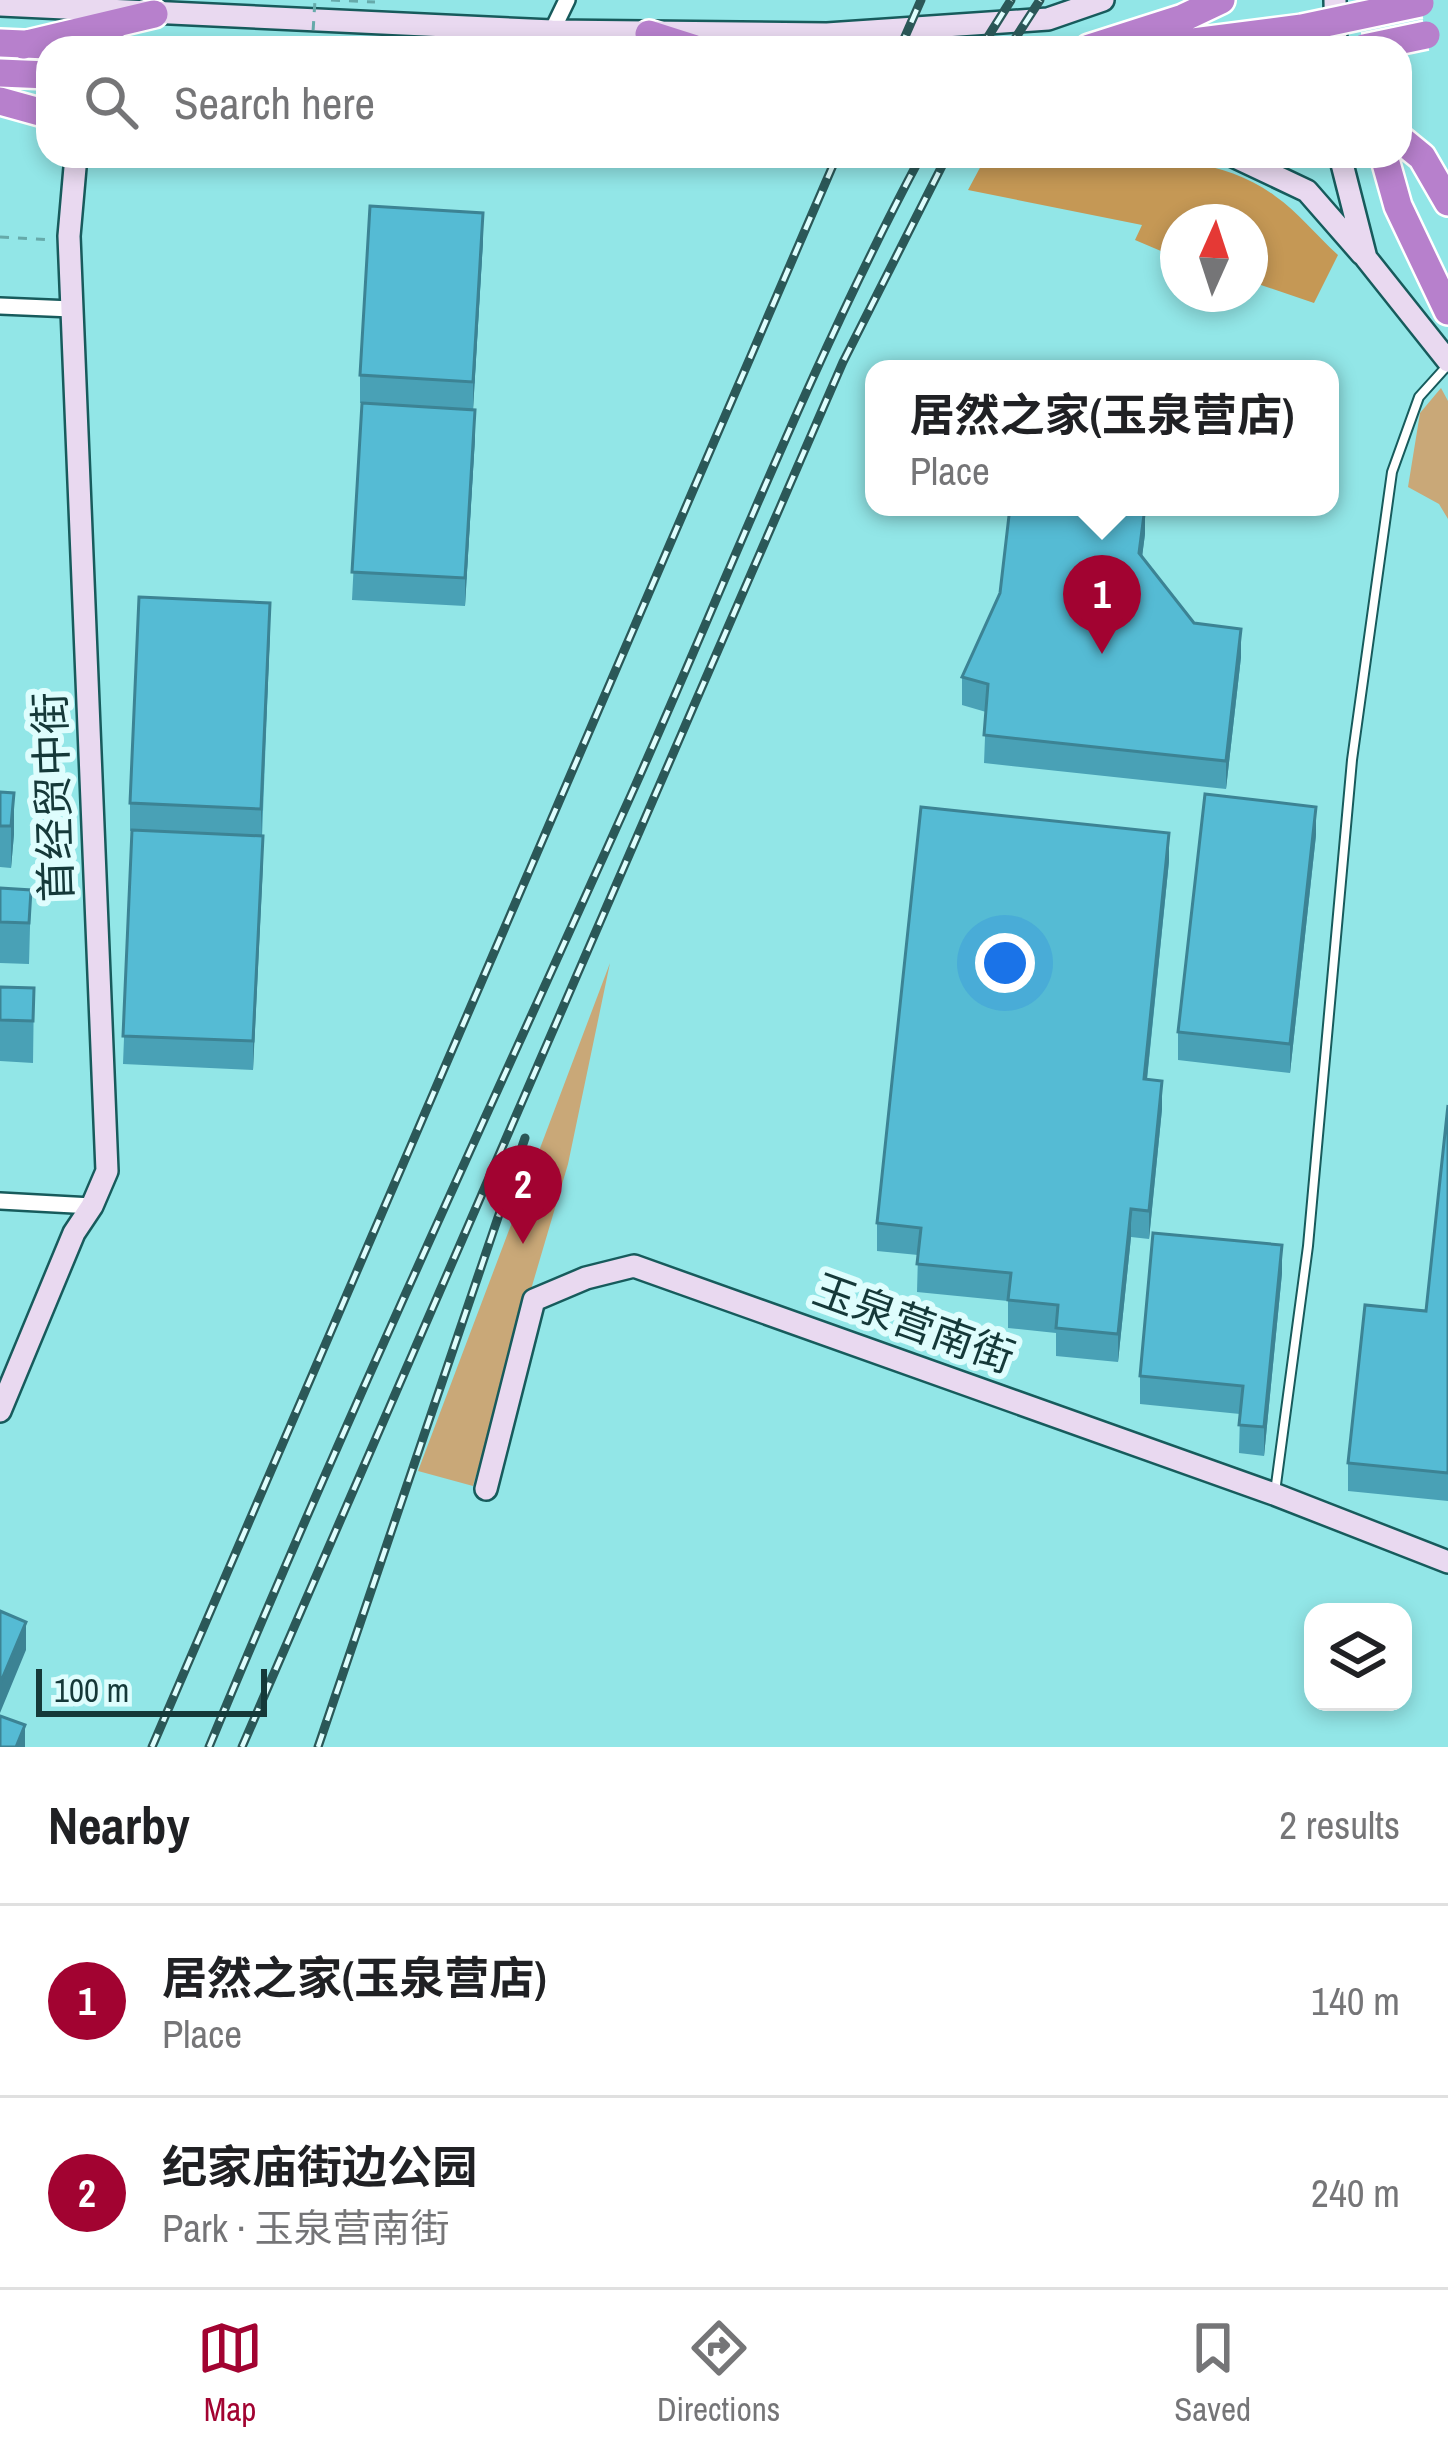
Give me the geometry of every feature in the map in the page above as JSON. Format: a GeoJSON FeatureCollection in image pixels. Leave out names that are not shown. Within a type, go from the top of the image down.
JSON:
{"type":"FeatureCollection","features":[{"type":"Feature","properties":{"kind":"highway"},"geometry":{"type":"LineString","coordinates":[[1127,36],[1221,0]]}},
{"type":"Feature","properties":{"kind":"highway"},"geometry":{"type":"LineString","coordinates":[[1378,36],[1384,0]]}},
{"type":"Feature","properties":{"kind":"highway"},"geometry":{"type":"LineString","coordinates":[[1240,36],[1428,2]]}},
{"type":"Feature","properties":{"kind":"highway"},"geometry":{"type":"LineString","coordinates":[[49,36],[154,14]]}},
{"type":"Feature","properties":{"kind":"highway"},"geometry":{"type":"LineString","coordinates":[[649,34],[655,36]]}},
{"type":"Feature","properties":{"kind":"highway"},"geometry":{"type":"LineString","coordinates":[[0,73],[36,74]]}},
{"type":"Feature","properties":{"kind":"highway"},"geometry":{"type":"LineString","coordinates":[[0,101],[36,111]]}},
{"type":"Feature","properties":{"kind":"highway"},"geometry":{"type":"LineString","coordinates":[[1412,149],[1448,202]]}},
{"type":"Feature","properties":{"kind":"highway"},"geometry":{"type":"LineString","coordinates":[[1387,168],[1398,206],[1448,311]]}},
{"type":"Feature","properties":{"kind":"street"},"geometry":{"type":"LineString","coordinates":[[552,32],[567,0]]}},
{"type":"Feature","properties":{"kind":"street"},"geometry":{"type":"LineString","coordinates":[[0,5],[154,14],[242,9],[552,32],[827,34],[1048,19],[1103,0]]}},
{"type":"Feature","properties":{"kind":"street"},"geometry":{"type":"LineString","coordinates":[[1335,0],[1336,36]]}},
{"type":"Feature","properties":{"kind":"street"},"geometry":{"type":"LineString","coordinates":[[0,111],[36,113]]}},
{"type":"Feature","properties":{"kind":"street","name":"首经贸中街"},"geometry":{"type":"LineString","coordinates":[[0,1411],[74,1233],[107,1171],[69,242],[75,168]]}},
{"type":"Feature","properties":{"kind":"street"},"geometry":{"type":"LineString","coordinates":[[1258,168],[1306,191],[1448,363]]}},
{"type":"Feature","properties":{"kind":"street"},"geometry":{"type":"LineString","coordinates":[[1343,168],[1366,259]]}},
{"type":"Feature","properties":{"kind":"street"},"geometry":{"type":"LineString","coordinates":[[0,305],[72,309]]}},
{"type":"Feature","properties":{"kind":"street"},"geometry":{"type":"LineString","coordinates":[[0,1202],[92,1206]]}},
{"type":"Feature","properties":{"kind":"street","name":"玉泉营南街"},"geometry":{"type":"LineString","coordinates":[[486,1489],[534,1300],[634,1266],[1274,1494],[1448,1562]]}},
{"type":"Feature","properties":{"kind":"lane"},"geometry":{"type":"LineString","coordinates":[[1274,1494],[1308,1246],[1352,760],[1392,472],[1419,397],[1448,363]]}},
{"type":"Feature","properties":{"kind":"path"},"geometry":{"type":"LineString","coordinates":[[313,36],[315,0]]}},
{"type":"Feature","properties":{"kind":"path"},"geometry":{"type":"LineString","coordinates":[[331,0],[375,2]]}},
{"type":"Feature","properties":{"kind":"path"},"geometry":{"type":"LineString","coordinates":[[0,237],[69,242]]}},
{"type":"Feature","properties":{"kind":"shaded area"},"geometry":{"type":"Polygon","coordinates":[[[980,168],[1214,168],[1275,196],[1338,255],[1314,303],[1268,287],[1268,204],[1160,204],[1160,251],[1135,240],[1142,225],[968,190],[980,168]]]}},
{"type":"Feature","properties":{"kind":"shaded area"},"geometry":{"type":"Polygon","coordinates":[[[1441,388],[1448,401],[1448,519],[1439,504],[1408,487],[1420,413],[1441,388]]]}},
{"type":"Feature","properties":{"kind":"shaded area"},"geometry":{"type":"Polygon","coordinates":[[[610,963],[568,1164],[473,1486],[418,1471],[610,963]]]}},
{"type":"Feature","properties":{"kind":"building"},"geometry":{"type":"Polygon","coordinates":[[[370,206],[483,213],[473,382],[360,375],[370,206]]]}},
{"type":"Feature","properties":{"kind":"building"},"geometry":{"type":"Polygon","coordinates":[[[362,403],[475,410],[465,578],[352,572],[362,403]]]}},
{"type":"Feature","properties":{"kind":"building"},"geometry":{"type":"Polygon","coordinates":[[[1009,516],[1144,516],[1139,553],[1194,623],[1241,629],[1226,761],[984,735],[988,684],[962,677],[1000,593],[1009,516]]]}},
{"type":"Feature","properties":{"kind":"building"},"geometry":{"type":"Polygon","coordinates":[[[139,597],[270,603],[261,809],[130,803],[139,597]]]}},
{"type":"Feature","properties":{"kind":"building"},"geometry":{"type":"Polygon","coordinates":[[[0,792],[14,793],[11,826],[0,826],[0,792]]]}},
{"type":"Feature","properties":{"kind":"building"},"geometry":{"type":"Polygon","coordinates":[[[1205,794],[1316,807],[1290,1044],[1178,1032],[1205,794]]]}},
{"type":"Feature","properties":{"kind":"building"},"geometry":{"type":"Polygon","coordinates":[[[921,807],[1169,833],[1144,1079],[1162,1081],[1149,1211],[1131,1209],[1118,1334],[1056,1328],[1058,1305],[1008,1300],[1011,1273],[917,1264],[921,1228],[877,1223],[921,807]]]}},
{"type":"Feature","properties":{"kind":"building"},"geometry":{"type":"Polygon","coordinates":[[[132,830],[263,836],[253,1041],[123,1036],[132,830]]]}},
{"type":"Feature","properties":{"kind":"building"},"geometry":{"type":"Polygon","coordinates":[[[0,888],[31,890],[29,923],[0,922],[0,888]]]}},
{"type":"Feature","properties":{"kind":"building"},"geometry":{"type":"Polygon","coordinates":[[[0,987],[34,988],[33,1021],[0,1020],[0,987]]]}},
{"type":"Feature","properties":{"kind":"building"},"geometry":{"type":"Polygon","coordinates":[[[1448,1105],[1448,1473],[1348,1463],[1365,1305],[1426,1311],[1448,1105]]]}},
{"type":"Feature","properties":{"kind":"building"},"geometry":{"type":"Polygon","coordinates":[[[1153,1233],[1282,1245],[1264,1427],[1239,1425],[1243,1386],[1140,1376],[1153,1233]]]}},
{"type":"Feature","properties":{"kind":"building"},"geometry":{"type":"Polygon","coordinates":[[[0,1611],[26,1622],[0,1684],[0,1611]]]}},
{"type":"Feature","properties":{"kind":"building"},"geometry":{"type":"Polygon","coordinates":[[[0,1716],[25,1725],[16,1747],[0,1747],[0,1716]]]}},
{"type":"Feature","properties":{"kind":"railway"},"geometry":{"type":"LineString","coordinates":[[905,36],[921,0]]}},
{"type":"Feature","properties":{"kind":"railway"},"geometry":{"type":"LineString","coordinates":[[988,36],[1011,0]]}},
{"type":"Feature","properties":{"kind":"railway"},"geometry":{"type":"LineString","coordinates":[[1017,36],[1040,0]]}},
{"type":"Feature","properties":{"kind":"railway"},"geometry":{"type":"LineString","coordinates":[[152,1747],[832,168]]}},
{"type":"Feature","properties":{"kind":"railway"},"geometry":{"type":"LineString","coordinates":[[209,1747],[808,389],[915,168]]}},
{"type":"Feature","properties":{"kind":"railway"},"geometry":{"type":"LineString","coordinates":[[242,1747],[843,362],[941,168]]}},
{"type":"Feature","properties":{"kind":"railway"},"geometry":{"type":"LineString","coordinates":[[318,1747],[525,1138]]}},
{"type":"Feature","properties":{"kind":"place","name":"居然之家(玉泉营店)"},"geometry":{"type":"Point","coordinates":[1102,654]}},
{"type":"Feature","properties":{"kind":"place","name":"纪家庙街边公园"},"geometry":{"type":"Point","coordinates":[523,1244]}}]}
